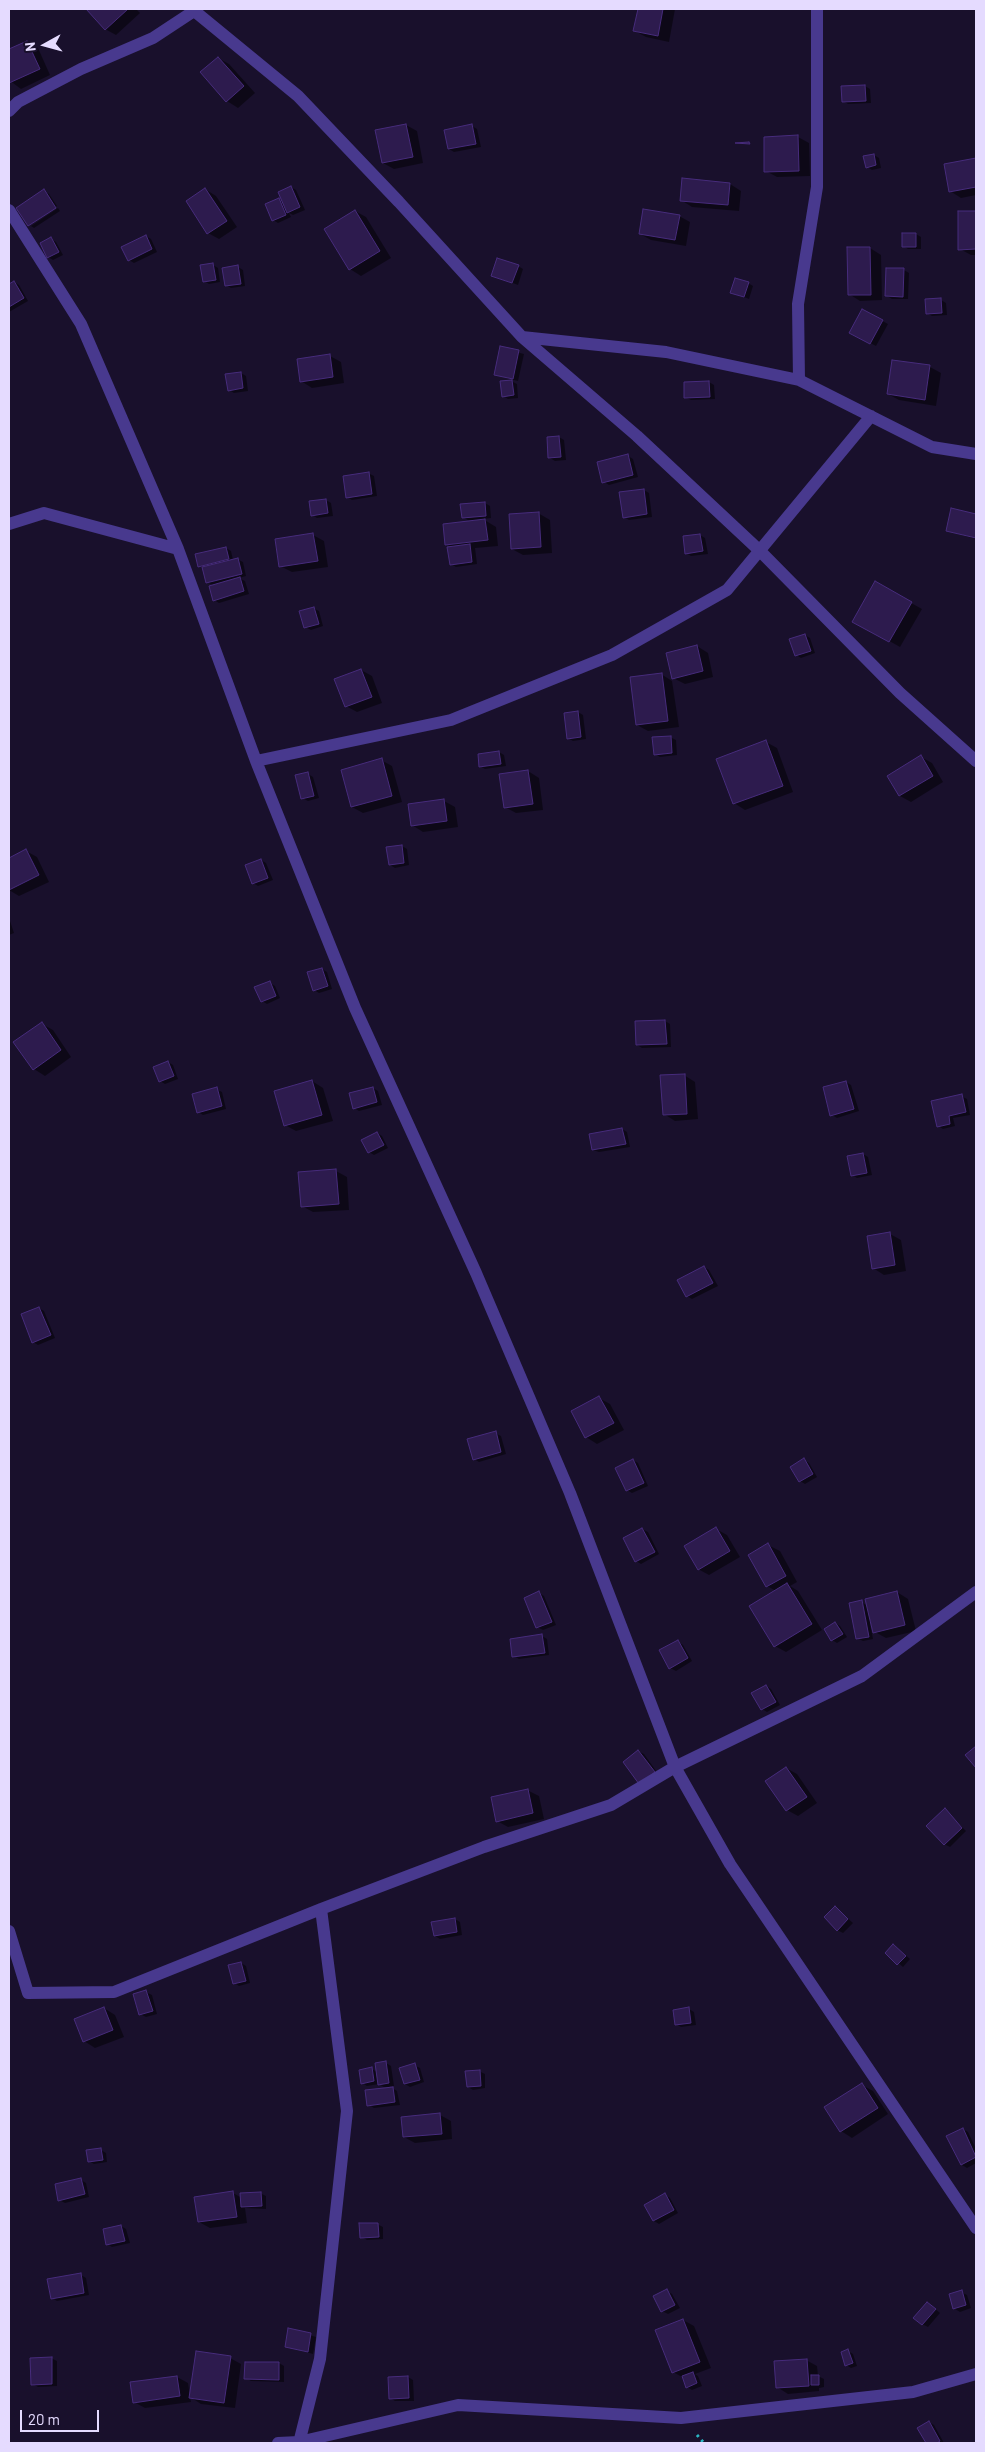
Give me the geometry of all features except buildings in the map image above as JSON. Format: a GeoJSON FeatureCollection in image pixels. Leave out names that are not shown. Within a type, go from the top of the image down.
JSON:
{"type":"FeatureCollection","features":[{"type":"Feature","properties":{"kind":"street"},"geometry":{"type":"LineString","coordinates":[[9,111],[18,102],[82,69],[153,38],[194,9],[298,96],[399,202],[522,337],[637,436],[760,550],[900,693],[976,761]]}},
{"type":"Feature","properties":{"kind":"street"},"geometry":{"type":"LineString","coordinates":[[799,380],[798,304],[817,187],[818,9]]}},
{"type":"Feature","properties":{"kind":"street"},"geometry":{"type":"LineString","coordinates":[[9,210],[81,324],[178,549],[256,762],[355,1008],[476,1273],[570,1493],[675,1768],[735,1872],[976,2228]]}},
{"type":"Feature","properties":{"kind":"street"},"geometry":{"type":"LineString","coordinates":[[522,337],[666,352],[799,380],[932,447],[976,454]]}},
{"type":"Feature","properties":{"kind":"street"},"geometry":{"type":"LineString","coordinates":[[256,762],[451,720],[612,656],[727,590],[871,416]]}},
{"type":"Feature","properties":{"kind":"street"},"geometry":{"type":"LineString","coordinates":[[9,524],[44,513],[178,549]]}},
{"type":"Feature","properties":{"kind":"street"},"geometry":{"type":"LineString","coordinates":[[9,1931],[28,1993],[114,1992],[321,1909],[484,1847],[611,1805],[675,1768],[862,1676],[976,1592]]}},
{"type":"Feature","properties":{"kind":"street"},"geometry":{"type":"LineString","coordinates":[[299,2443],[320,2359],[348,2111],[321,1909]]}},
{"type":"Feature","properties":{"kind":"street"},"geometry":{"type":"LineString","coordinates":[[278,2443],[299,2443],[458,2406],[682,2418],[913,2392],[976,2374]]}}]}
